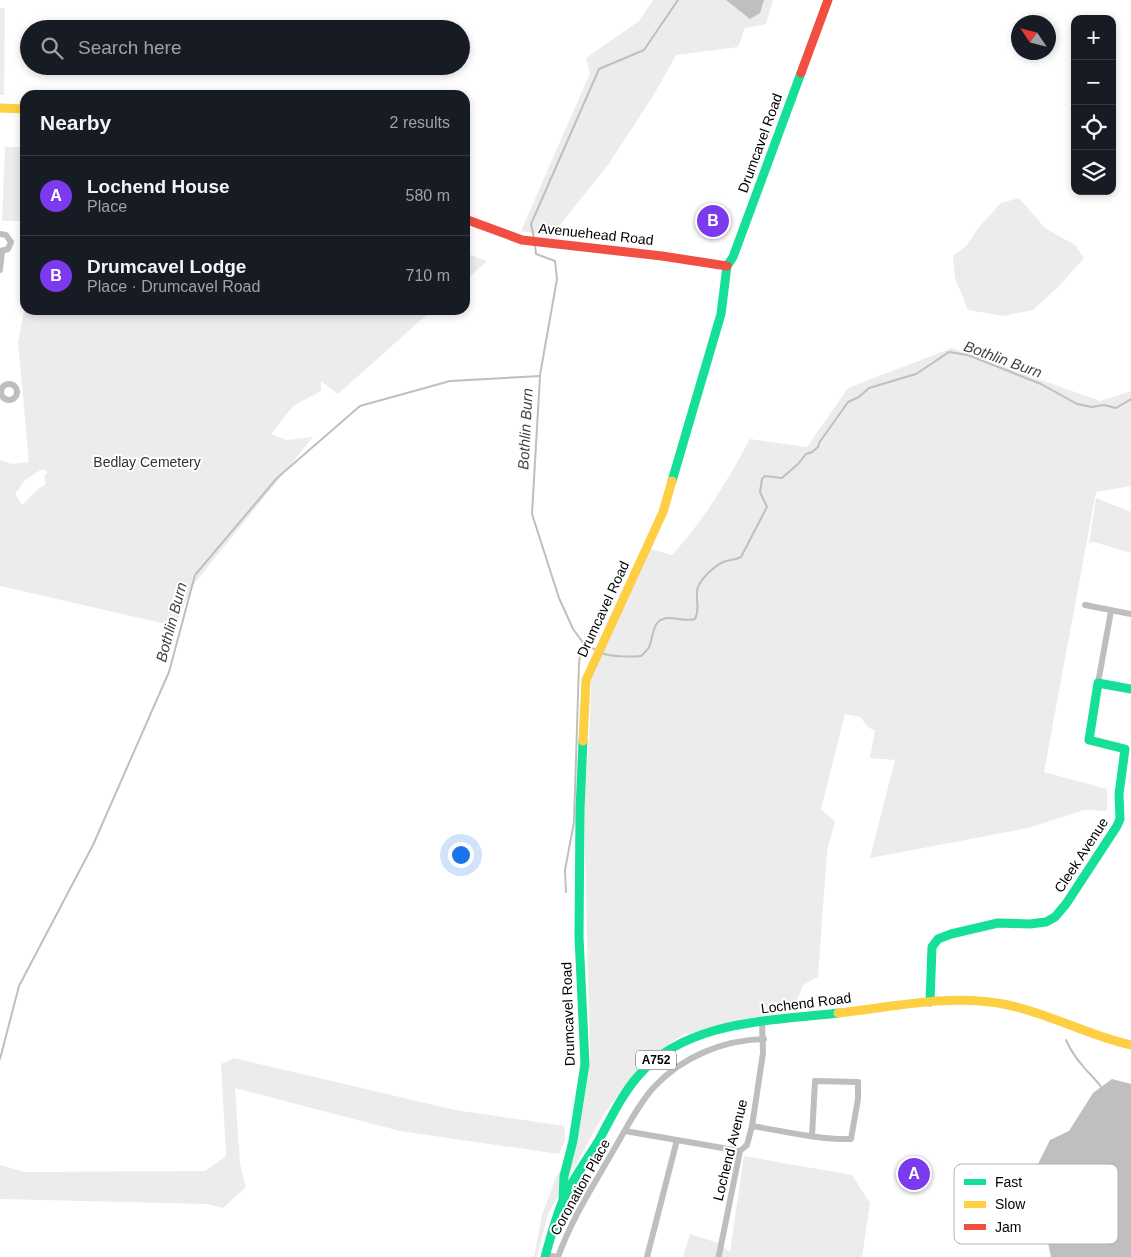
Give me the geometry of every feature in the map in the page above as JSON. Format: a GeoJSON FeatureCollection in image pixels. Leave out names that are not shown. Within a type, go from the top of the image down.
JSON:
{"type":"FeatureCollection","features":[{"type":"Feature","properties":{"kind":"street","name":"Drumcavel Road"},"geometry":{"type":"LineString","coordinates":[[546,1256],[563,1201],[564,1176],[573,1141],[585,1064],[579,945],[580,810],[586,680],[663,512],[721,314],[727,266],[736,248],[828,0]]}},
{"type":"Feature","properties":{"kind":"street"},"geometry":{"type":"LineString","coordinates":[[0,108],[20,109]]}},
{"type":"Feature","properties":{"kind":"street","name":"Avenuehead Road"},"geometry":{"type":"LineString","coordinates":[[470,221],[522,240],[662,256],[727,266]]}},
{"type":"Feature","properties":{"kind":"street"},"geometry":{"type":"LineString","coordinates":[[0,234],[6,235],[10,242],[8,249],[1,251],[0,270]]}},
{"type":"Feature","properties":{"kind":"street"},"geometry":{"type":"LineString","coordinates":[[1085,605],[1131,614]]}},
{"type":"Feature","properties":{"kind":"street"},"geometry":{"type":"LineString","coordinates":[[1111,611],[1098,683],[1131,689]]}},
{"type":"Feature","properties":{"kind":"street","name":"Cleek Avenue"},"geometry":{"type":"LineString","coordinates":[[930,1002],[932,947],[938,940],[951,934],[998,923],[1030,924],[1046,922],[1055,917],[1070,898],[1117,826],[1120,819],[1119,794],[1125,748],[1089,740],[1098,683]]}},
{"type":"Feature","properties":{"kind":"street","name":"Lochend Road"},"geometry":{"type":"LineString","coordinates":[[563,1201],[627,1092],[641,1074],[670,1048],[691,1037],[714,1030],[762,1022],[930,1002],[978,1000],[1006,1004],[1045,1014],[1103,1038],[1131,1044]]}},
{"type":"Feature","properties":{"kind":"street","name":"Lochend Avenue"},"geometry":{"type":"LineString","coordinates":[[719,1255],[740,1151],[747,1145],[752,1126],[763,1053],[762,1022]]}},
{"type":"Feature","properties":{"kind":"street","name":"Coronation Place"},"geometry":{"type":"LineString","coordinates":[[558,1257],[570,1226],[625,1131],[654,1088],[670,1072],[694,1057],[728,1043],[764,1039]]}},
{"type":"Feature","properties":{"kind":"street"},"geometry":{"type":"LineString","coordinates":[[752,1126],[812,1136],[851,1139],[856,1117],[858,1082],[815,1081],[812,1136]]}},
{"type":"Feature","properties":{"kind":"street"},"geometry":{"type":"LineString","coordinates":[[625,1131],[740,1151]]}},
{"type":"Feature","properties":{"kind":"street"},"geometry":{"type":"LineString","coordinates":[[647,1257],[677,1140]]}},
{"type":"Feature","properties":{"kind":"street"},"geometry":{"type":"LineString","coordinates":[[546,1256],[558,1257]]}},
{"type":"Feature","properties":{"kind":"green space"},"geometry":{"type":"Polygon","coordinates":[[[653,0],[773,0],[766,24],[745,28],[738,47],[676,55],[653,96],[608,165],[551,236],[521,231],[590,73],[586,58],[639,21],[653,0]]]}},
{"type":"Feature","properties":{"kind":"green space"},"geometry":{"type":"Polygon","coordinates":[[[0,8],[5,8],[4,95],[0,95],[0,8]]]}},
{"type":"Feature","properties":{"kind":"green space"},"geometry":{"type":"Polygon","coordinates":[[[5,147],[20,147],[20,221],[2,221],[5,147]]]}},
{"type":"Feature","properties":{"kind":"green space"},"geometry":{"type":"Polygon","coordinates":[[[1019,198],[1045,228],[1075,245],[1084,258],[1060,285],[1033,310],[1003,316],[968,310],[955,278],[953,256],[966,246],[979,227],[1001,203],[1019,198]]]}},
{"type":"Feature","properties":{"kind":"green space"},"geometry":{"type":"Polygon","coordinates":[[[470,255],[487,261],[470,276],[470,255]]]}},
{"type":"Feature","properties":{"kind":"green space","name":"Bedlay Cemetery"},"geometry":{"type":"Polygon","coordinates":[[[23,315],[426,315],[338,394],[321,381],[321,391],[293,406],[271,434],[286,440],[313,437],[193,585],[175,626],[0,586],[0,460],[12,464],[29,462],[18,342],[23,315]],[[42,469],[25,480],[15,494],[22,505],[38,489],[46,484],[44,476],[48,472],[42,469]]]}},
{"type":"Feature","properties":{"kind":"green space"},"geometry":{"type":"Polygon","coordinates":[[[952,348],[1100,401],[1131,391],[1131,486],[1096,492],[1044,772],[1107,789],[1107,811],[1084,810],[1028,828],[870,858],[895,760],[870,758],[875,730],[869,728],[860,717],[845,714],[821,809],[835,821],[827,851],[818,977],[803,985],[793,1011],[748,1018],[682,1035],[643,1062],[604,1114],[548,1214],[537,1257],[534,1257],[542,1215],[556,1177],[578,1142],[590,1060],[584,812],[591,680],[607,638],[650,549],[672,555],[684,542],[715,499],[750,439],[807,447],[848,388],[952,348]]]}},
{"type":"Feature","properties":{"kind":"green space"},"geometry":{"type":"Polygon","coordinates":[[[1096,498],[1131,512],[1131,553],[1094,542],[1089,543],[1096,498]]]}},
{"type":"Feature","properties":{"kind":"green space"},"geometry":{"type":"Polygon","coordinates":[[[234,1058],[455,1110],[565,1126],[565,1141],[559,1154],[400,1131],[235,1088],[240,1164],[246,1187],[223,1208],[207,1204],[0,1199],[0,1165],[24,1172],[205,1171],[226,1156],[221,1064],[234,1058]]]}},
{"type":"Feature","properties":{"kind":"green space"},"geometry":{"type":"Polygon","coordinates":[[[744,1156],[852,1175],[870,1203],[862,1257],[683,1257],[690,1234],[718,1243],[730,1252],[744,1156]]]}},
{"type":"Feature","properties":{"kind":"shaded area"},"geometry":{"type":"Polygon","coordinates":[[[726,0],[764,0],[760,13],[750,19],[726,0]]]}},
{"type":"Feature","properties":{"kind":"shaded area"},"geometry":{"type":"Polygon","coordinates":[[[1112,1079],[1131,1084],[1131,1257],[1051,1257],[1048,1244],[1118,1244],[1118,1164],[1038,1164],[1050,1140],[1069,1131],[1093,1093],[1112,1079]]]}},
{"type":"Feature","properties":{"kind":"waterway"},"geometry":{"type":"LineString","coordinates":[[534,238],[531,224],[599,69],[644,50],[678,0]]}},
{"type":"Feature","properties":{"kind":"waterway"},"geometry":{"type":"LineString","coordinates":[[535,245],[536,254],[555,261],[557,279],[540,375]]}},
{"type":"Feature","properties":{"kind":"waterway","name":"Bothlin Burn"},"geometry":{"type":"LineString","coordinates":[[602,653],[627,657],[641,656],[649,647],[656,625],[662,619],[695,619],[698,609],[697,592],[700,583],[717,566],[726,561],[741,557],[767,507],[760,492],[762,479],[765,476],[782,478],[806,454],[818,447],[848,402],[859,397],[869,388],[916,374],[949,352],[968,355],[1041,384],[1077,404],[1092,407],[1104,405],[1116,408],[1131,399]]}},
{"type":"Feature","properties":{"kind":"waterway","name":"Bothlin Burn"},"geometry":{"type":"LineString","coordinates":[[0,1059],[19,986],[93,845],[169,672],[195,575],[277,478],[360,406],[450,381],[540,376],[532,514],[559,598],[573,629],[584,644],[596,650]]}},
{"type":"Feature","properties":{"kind":"waterway"},"geometry":{"type":"LineString","coordinates":[[566,892],[565,870],[574,822],[579,664],[581,647],[584,644]]}},
{"type":"Feature","properties":{"kind":"waterway"},"geometry":{"type":"LineString","coordinates":[[1066,1040],[1077,1059],[1101,1087]]}},
{"type":"Feature","properties":{"kind":"traffic: fast"},"geometry":{"type":"LineString","coordinates":[[672,481],[721,314],[727,266],[733,257],[801,73]]}},
{"type":"Feature","properties":{"kind":"traffic: fast"},"geometry":{"type":"LineString","coordinates":[[930,1002],[932,947],[938,939],[998,923],[1030,924],[1046,922],[1055,917],[1066,904],[1117,826],[1120,819],[1119,794],[1125,749],[1089,740],[1098,683],[1131,689]]}},
{"type":"Feature","properties":{"kind":"traffic: fast"},"geometry":{"type":"LineString","coordinates":[[563,1201],[564,1176],[573,1141],[585,1064],[579,937],[580,810],[583,741]]}},
{"type":"Feature","properties":{"kind":"traffic: fast"},"geometry":{"type":"LineString","coordinates":[[545,1257],[559,1211],[573,1181],[627,1090],[639,1075],[659,1057],[681,1043],[705,1033],[731,1026],[838,1013]]}},
{"type":"Feature","properties":{"kind":"traffic: slow"},"geometry":{"type":"LineString","coordinates":[[0,108],[20,109]]}},
{"type":"Feature","properties":{"kind":"traffic: slow"},"geometry":{"type":"LineString","coordinates":[[583,741],[586,680],[663,512],[672,481]]}},
{"type":"Feature","properties":{"kind":"traffic: slow"},"geometry":{"type":"LineString","coordinates":[[838,1013],[923,1002],[966,1000],[987,1002],[1024,1009],[1131,1045]]}},
{"type":"Feature","properties":{"kind":"traffic: jam"},"geometry":{"type":"LineString","coordinates":[[801,73],[828,0]]}},
{"type":"Feature","properties":{"kind":"traffic: jam"},"geometry":{"type":"LineString","coordinates":[[470,221],[522,240],[662,256],[727,266]]}},
{"type":"Feature","properties":{"kind":"place","name":"Drumcavel Lodge"},"geometry":{"type":"Point","coordinates":[713,221]}},
{"type":"Feature","properties":{"kind":"place","name":"Lochend House"},"geometry":{"type":"Point","coordinates":[914,1174]}}]}
